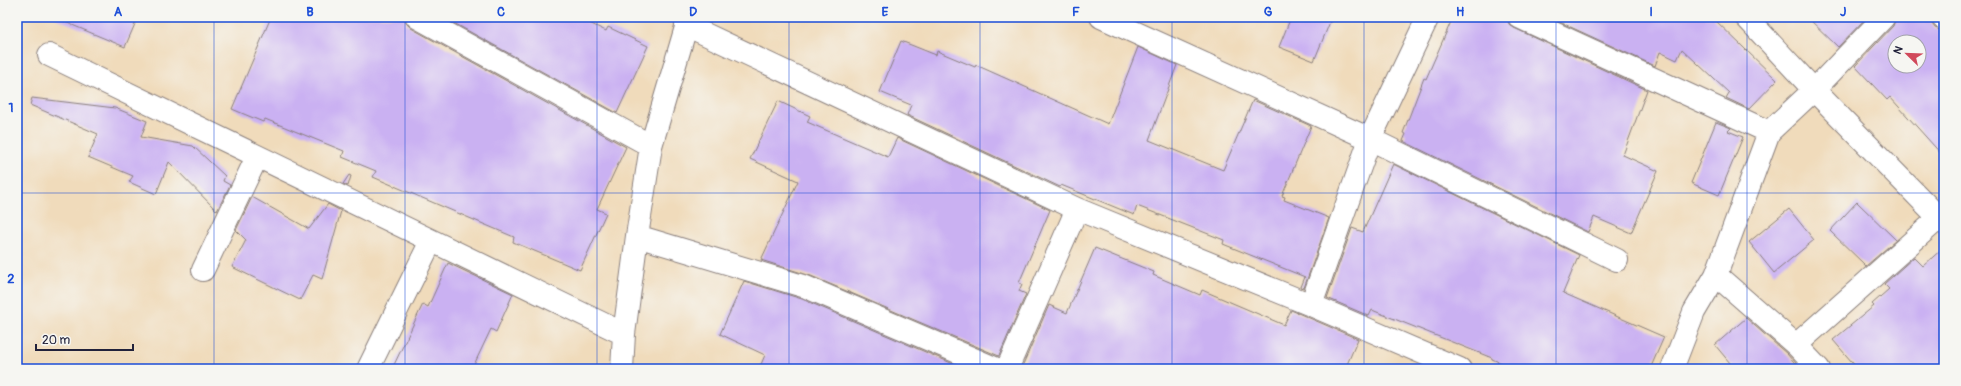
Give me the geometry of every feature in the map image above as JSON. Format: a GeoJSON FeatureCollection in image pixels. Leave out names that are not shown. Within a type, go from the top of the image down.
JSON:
{"type":"FeatureCollection","features":[{"type":"Feature","properties":{"kind":"street"},"geometry":{"type":"LineString","coordinates":[[417,17],[651,146]]}},
{"type":"Feature","properties":{"kind":"street"},"geometry":{"type":"LineString","coordinates":[[1101,17],[1370,139],[1617,260]]}},
{"type":"Feature","properties":{"kind":"street"},"geometry":{"type":"LineString","coordinates":[[1311,305],[1370,139],[1428,17]]}},
{"type":"Feature","properties":{"kind":"street"},"geometry":{"type":"LineString","coordinates":[[1519,17],[1769,132]]}},
{"type":"Feature","properties":{"kind":"street"},"geometry":{"type":"LineString","coordinates":[[1746,17],[1814,90],[1942,220],[1796,345]]}},
{"type":"Feature","properties":{"kind":"street"},"geometry":{"type":"LineString","coordinates":[[1672,369],[1694,312],[1716,275],[1769,132],[1814,90],[1884,17]]}},
{"type":"Feature","properties":{"kind":"street"},"geometry":{"type":"LineString","coordinates":[[622,369],[624,334],[651,146],[687,21],[1077,209],[1311,305],[1460,369]]}},
{"type":"Feature","properties":{"kind":"street"},"geometry":{"type":"LineString","coordinates":[[49,55],[624,334]]}},
{"type":"Feature","properties":{"kind":"street"},"geometry":{"type":"LineString","coordinates":[[203,270],[257,157]]}},
{"type":"Feature","properties":{"kind":"street"},"geometry":{"type":"LineString","coordinates":[[1007,369],[1077,209]]}},
{"type":"Feature","properties":{"kind":"street"},"geometry":{"type":"LineString","coordinates":[[637,236],[806,287],[997,369]]}},
{"type":"Feature","properties":{"kind":"street"},"geometry":{"type":"LineString","coordinates":[[368,369],[431,241]]}},
{"type":"Feature","properties":{"kind":"street"},"geometry":{"type":"LineString","coordinates":[[1716,275],[1796,345],[1819,369]]}},
{"type":"Feature","properties":{"kind":"building"},"geometry":{"type":"Polygon","coordinates":[[[53,17],[138,17],[125,47],[53,17]]]}},
{"type":"Feature","properties":{"kind":"building"},"geometry":{"type":"Polygon","coordinates":[[[271,17],[405,17],[406,23],[411,28],[626,147],[597,209],[606,213],[580,270],[513,242],[514,237],[373,177],[376,171],[342,157],[344,151],[265,119],[263,122],[232,109],[271,17]]]}},
{"type":"Feature","properties":{"kind":"building"},"geometry":{"type":"Polygon","coordinates":[[[443,17],[577,17],[606,31],[608,27],[648,46],[617,113],[443,17]]]}},
{"type":"Feature","properties":{"kind":"building"},"geometry":{"type":"Polygon","coordinates":[[[1291,17],[1332,17],[1314,61],[1279,47],[1291,17]]]}},
{"type":"Feature","properties":{"kind":"building"},"geometry":{"type":"Polygon","coordinates":[[[1453,17],[1507,17],[1509,24],[1514,28],[1647,90],[1623,155],[1658,171],[1631,233],[1594,217],[1588,232],[1403,141],[1406,134],[1403,133],[1424,78],[1426,79],[1453,17]]]}},
{"type":"Feature","properties":{"kind":"building"},"geometry":{"type":"Polygon","coordinates":[[[1549,17],[1712,17],[1777,80],[1749,109],[1726,98],[1729,93],[1682,49],[1677,60],[1660,52],[1655,66],[1549,17]]]}},
{"type":"Feature","properties":{"kind":"building"},"geometry":{"type":"Polygon","coordinates":[[[1807,17],[1867,17],[1838,47],[1807,17]]]}},
{"type":"Feature","properties":{"kind":"building"},"geometry":{"type":"Polygon","coordinates":[[[1896,17],[1930,17],[1930,21],[1935,28],[1944,31],[1944,157],[1890,97],[1887,100],[1855,66],[1893,26],[1896,17]]]}},
{"type":"Feature","properties":{"kind":"building"},"geometry":{"type":"Polygon","coordinates":[[[901,41],[936,55],[937,51],[975,67],[976,65],[1108,124],[1138,47],[1177,65],[1149,140],[1223,170],[1253,100],[1311,126],[1282,196],[1285,197],[1284,200],[1329,218],[1304,288],[1301,287],[1305,277],[1223,244],[1224,240],[1137,206],[1134,215],[1061,185],[1060,187],[907,115],[911,105],[880,92],[901,41]]]}},
{"type":"Feature","properties":{"kind":"building"},"geometry":{"type":"Polygon","coordinates":[[[32,98],[115,108],[147,121],[141,137],[193,146],[225,176],[223,181],[230,185],[217,211],[169,162],[156,194],[129,182],[133,176],[88,157],[98,134],[30,105],[32,98]]]}},
{"type":"Feature","properties":{"kind":"building"},"geometry":{"type":"Polygon","coordinates":[[[778,101],[810,116],[807,122],[888,157],[897,138],[1050,210],[1019,283],[1022,284],[1019,291],[1026,294],[999,356],[811,276],[761,260],[798,181],[750,159],[778,101]]]}},
{"type":"Feature","properties":{"kind":"building"},"geometry":{"type":"Polygon","coordinates":[[[1716,122],[1731,128],[1728,131],[1743,137],[1719,195],[1691,183],[1716,122]]]}},
{"type":"Feature","properties":{"kind":"building"},"geometry":{"type":"Polygon","coordinates":[[[1393,164],[1579,255],[1563,293],[1664,337],[1650,369],[1515,369],[1492,358],[1372,310],[1369,316],[1327,298],[1352,228],[1363,232],[1393,164]]]}},
{"type":"Feature","properties":{"kind":"building"},"geometry":{"type":"Polygon","coordinates":[[[349,175],[351,176],[348,186],[343,184],[349,175]]]}},
{"type":"Feature","properties":{"kind":"building"},"geometry":{"type":"Polygon","coordinates":[[[252,197],[309,229],[328,204],[341,211],[322,279],[313,275],[300,300],[232,267],[246,240],[236,230],[252,197]]]}},
{"type":"Feature","properties":{"kind":"building"},"geometry":{"type":"Polygon","coordinates":[[[1857,202],[1896,240],[1866,266],[1830,231],[1857,202]]]}},
{"type":"Feature","properties":{"kind":"building"},"geometry":{"type":"Polygon","coordinates":[[[1789,209],[1814,240],[1774,273],[1749,242],[1789,209]]]}},
{"type":"Feature","properties":{"kind":"building"},"geometry":{"type":"Polygon","coordinates":[[[1944,247],[1944,369],[1858,369],[1833,340],[1874,306],[1872,304],[1889,289],[1884,284],[1914,257],[1923,266],[1944,247]]]}},
{"type":"Feature","properties":{"kind":"building"},"geometry":{"type":"Polygon","coordinates":[[[1095,248],[1154,272],[1153,275],[1200,295],[1202,290],[1284,325],[1291,310],[1358,339],[1345,369],[1021,369],[1049,305],[1067,313],[1095,248]]]}},
{"type":"Feature","properties":{"kind":"building"},"geometry":{"type":"Polygon","coordinates":[[[448,263],[513,294],[496,332],[491,329],[472,369],[392,369],[423,304],[428,307],[448,263]]]}},
{"type":"Feature","properties":{"kind":"building"},"geometry":{"type":"Polygon","coordinates":[[[744,281],[802,299],[965,369],[759,369],[765,355],[720,334],[744,281]]]}},
{"type":"Feature","properties":{"kind":"building"},"geometry":{"type":"Polygon","coordinates":[[[1746,318],[1787,354],[1800,369],[1735,369],[1715,345],[1746,318]]]}}]}
